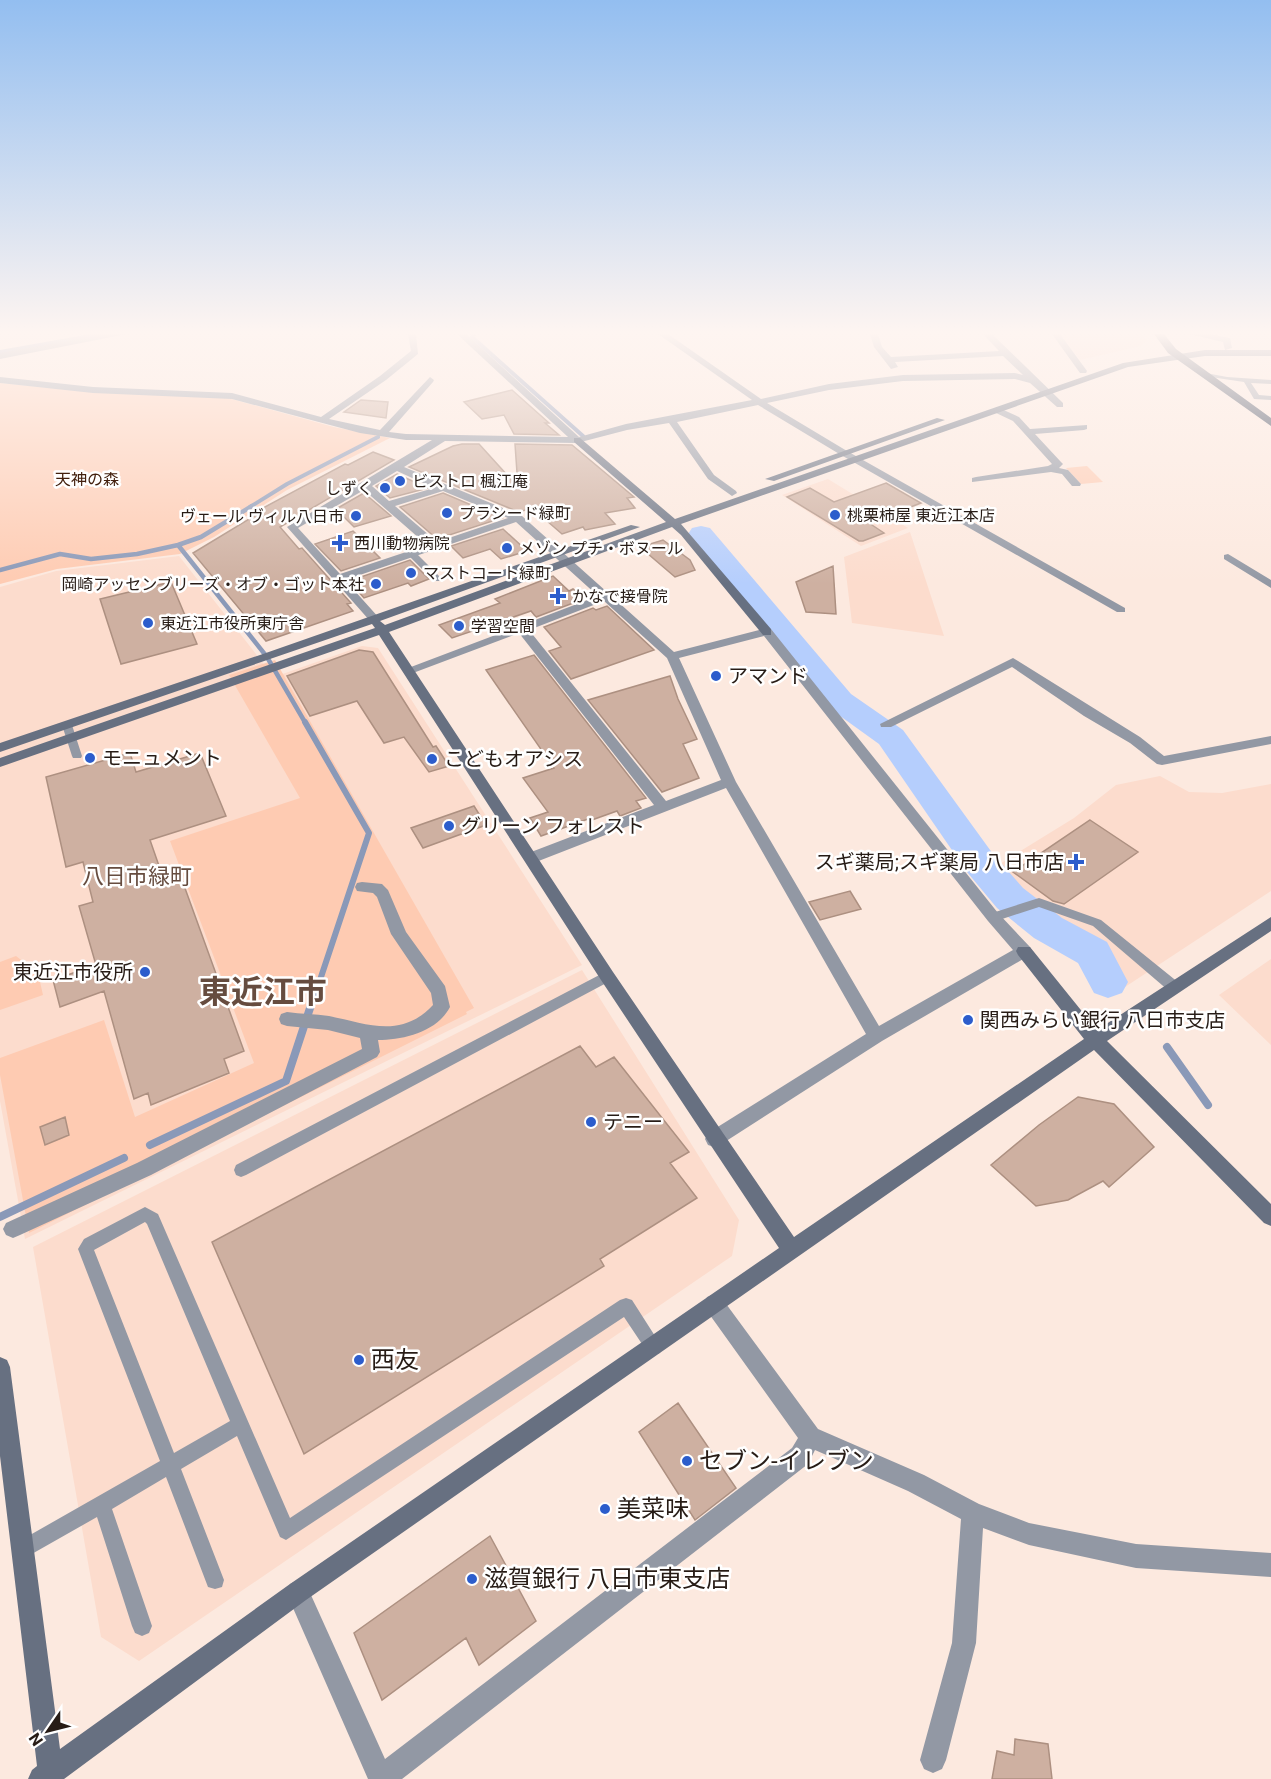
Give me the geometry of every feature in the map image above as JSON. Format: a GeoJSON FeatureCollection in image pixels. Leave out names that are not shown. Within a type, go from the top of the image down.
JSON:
{"type":"FeatureCollection","features":[{"type":"Feature","properties":{"kind":"street"},"geometry":{"type":"LineString","coordinates":[[311,417],[381,434],[577,440],[626,427],[686,417]]}},
{"type":"Feature","properties":{"kind":"street"},"geometry":{"type":"LineString","coordinates":[[322,420],[326,417]]}},
{"type":"Feature","properties":{"kind":"street"},"geometry":{"type":"LineString","coordinates":[[381,434],[400,417]]}},
{"type":"Feature","properties":{"kind":"street"},"geometry":{"type":"LineString","coordinates":[[552,417],[670,519],[767,632],[993,917],[1024,951],[1095,1040],[1271,1217]]}},
{"type":"Feature","properties":{"kind":"street"},"geometry":{"type":"LineString","coordinates":[[785,417],[1121,610]]}},
{"type":"Feature","properties":{"kind":"street"},"geometry":{"type":"LineString","coordinates":[[0,748],[569,563],[732,493],[951,417]]}},
{"type":"Feature","properties":{"kind":"street"},"geometry":{"type":"LineString","coordinates":[[0,763],[72,740],[559,554],[857,460],[977,417]]}},
{"type":"Feature","properties":{"kind":"street"},"geometry":{"type":"LineString","coordinates":[[1012,417],[1058,464],[1051,469]]}},
{"type":"Feature","properties":{"kind":"street"},"geometry":{"type":"LineString","coordinates":[[671,420],[711,477],[732,493]]}},
{"type":"Feature","properties":{"kind":"street"},"geometry":{"type":"LineString","coordinates":[[1028,432],[1084,427]]}},
{"type":"Feature","properties":{"kind":"street"},"geometry":{"type":"LineString","coordinates":[[444,436],[397,467],[292,527],[378,624],[714,1139],[792,1251]]}},
{"type":"Feature","properties":{"kind":"street"},"geometry":{"type":"LineString","coordinates":[[397,467],[518,518],[672,656],[729,782],[876,1036]]}},
{"type":"Feature","properties":{"kind":"street"},"geometry":{"type":"LineString","coordinates":[[976,480],[1051,469],[1065,472],[1077,484]]}},
{"type":"Feature","properties":{"kind":"street"},"geometry":{"type":"LineString","coordinates":[[365,485],[390,504],[435,546]]}},
{"type":"Feature","properties":{"kind":"street"},"geometry":{"type":"LineString","coordinates":[[390,504],[443,488]]}},
{"type":"Feature","properties":{"kind":"street"},"geometry":{"type":"LineString","coordinates":[[338,579],[518,518]]}},
{"type":"Feature","properties":{"kind":"street"},"geometry":{"type":"LineString","coordinates":[[1228,557],[1271,585]]}},
{"type":"Feature","properties":{"kind":"street"},"geometry":{"type":"LineString","coordinates":[[409,670],[606,597]]}},
{"type":"Feature","properties":{"kind":"street"},"geometry":{"type":"LineString","coordinates":[[521,628],[663,807]]}},
{"type":"Feature","properties":{"kind":"street"},"geometry":{"type":"LineString","coordinates":[[672,656],[767,632]]}},
{"type":"Feature","properties":{"kind":"street"},"geometry":{"type":"LineString","coordinates":[[886,724],[1013,662],[1089,713],[1136,740],[1162,761],[1271,740]]}},
{"type":"Feature","properties":{"kind":"street"},"geometry":{"type":"LineString","coordinates":[[531,858],[729,782]]}},
{"type":"Feature","properties":{"kind":"street"},"geometry":{"type":"LineString","coordinates":[[287,1019],[328,1023],[368,1033],[388,1035],[414,1029],[442,1007],[439,991],[399,934],[383,894],[370,888]]}},
{"type":"Feature","properties":{"kind":"street"},"geometry":{"type":"LineString","coordinates":[[48,1777],[298,1592],[1095,1040],[1271,923]]}},
{"type":"Feature","properties":{"kind":"street"},"geometry":{"type":"LineString","coordinates":[[714,1139],[876,1036],[1024,951]]}},
{"type":"Feature","properties":{"kind":"street"},"geometry":{"type":"LineString","coordinates":[[13,1229],[144,1169],[371,1052],[368,1033]]}},
{"type":"Feature","properties":{"kind":"street"},"geometry":{"type":"LineString","coordinates":[[714,1304],[810,1437],[916,1483],[973,1513],[1029,1534],[1136,1556],[1271,1565]]}},
{"type":"Feature","properties":{"kind":"street"},"geometry":{"type":"LineString","coordinates":[[0,1367],[48,1777]]}},
{"type":"Feature","properties":{"kind":"street"},"geometry":{"type":"LineString","coordinates":[[298,1592],[381,1779],[800,1456],[810,1437]]}},
{"type":"Feature","properties":{"kind":"street"},"geometry":{"type":"LineString","coordinates":[[933,1760],[964,1643],[973,1513]]}},
{"type":"Feature","properties":{"kind":"lane"},"geometry":{"type":"LineString","coordinates":[[412,554],[437,579]]}},
{"type":"Feature","properties":{"kind":"lane"},"geometry":{"type":"LineString","coordinates":[[67,725],[77,756]]}},
{"type":"Feature","properties":{"kind":"lane"},"geometry":{"type":"LineString","coordinates":[[993,917],[1039,902],[1097,923],[1174,987]]}},
{"type":"Feature","properties":{"kind":"lane"},"geometry":{"type":"LineString","coordinates":[[241,1170],[607,976]]}},
{"type":"Feature","properties":{"kind":"lane"},"geometry":{"type":"LineString","coordinates":[[215,1580],[86,1249],[89,1244],[145,1214],[153,1219],[286,1531],[626,1306],[654,1347]]}},
{"type":"Feature","properties":{"kind":"lane"},"geometry":{"type":"LineString","coordinates":[[23,1550],[240,1425]]}},
{"type":"Feature","properties":{"kind":"lane"},"geometry":{"type":"LineString","coordinates":[[102,1505],[142,1626]]}},
{"type":"Feature","properties":{"kind":"shaded area"},"geometry":{"type":"Polygon","coordinates":[[[828,479],[908,528],[861,546],[782,495],[828,479]]]}},
{"type":"Feature","properties":{"kind":"shaded area"},"geometry":{"type":"Polygon","coordinates":[[[910,532],[944,636],[852,623],[844,557],[910,532]]]}},
{"type":"Feature","properties":{"kind":"shaded area"},"geometry":{"type":"Polygon","coordinates":[[[179,556],[274,677],[362,646],[378,648],[582,965],[25,1239],[0,1101],[0,587],[56,571],[179,556]]]}},
{"type":"Feature","properties":{"kind":"shaded area"},"geometry":{"type":"Polygon","coordinates":[[[1160,776],[1189,792],[1222,793],[1271,784],[1271,891],[1125,987],[1096,945],[1035,911],[998,865],[1074,818],[1116,785],[1160,776]]]}},
{"type":"Feature","properties":{"kind":"shaded area"},"geometry":{"type":"Polygon","coordinates":[[[1271,959],[1271,1045],[1219,995],[1271,959]]]}},
{"type":"Feature","properties":{"kind":"shaded area"},"geometry":{"type":"Polygon","coordinates":[[[582,970],[739,1220],[732,1256],[139,1661],[101,1637],[33,1247],[582,970]]]}},
{"type":"Feature","properties":{"kind":"green space","name":"天神の森"},"geometry":{"type":"Polygon","coordinates":[[[0,417],[298,417],[390,438],[287,490],[214,537],[180,554],[57,569],[0,584],[0,417]]]}},
{"type":"Feature","properties":{"kind":"green space"},"geometry":{"type":"Polygon","coordinates":[[[1087,466],[1103,482],[1081,484],[1066,468],[1087,466]]]}},
{"type":"Feature","properties":{"kind":"green space"},"geometry":{"type":"Polygon","coordinates":[[[275,660],[474,1008],[466,1012],[467,1014],[29,1233],[0,1075],[0,1058],[104,1020],[135,1117],[254,1063],[170,841],[300,798],[229,675],[275,660]]]}},
{"type":"Feature","properties":{"kind":"green space"},"geometry":{"type":"Polygon","coordinates":[[[16,956],[38,973],[43,995],[0,1010],[0,962],[16,956]]]}},
{"type":"Feature","properties":{"kind":"building"},"geometry":{"type":"Polygon","coordinates":[[[505,417],[542,417],[549,423],[545,423],[559,435],[514,434],[505,417]]]}},
{"type":"Feature","properties":{"kind":"building"},"geometry":{"type":"Polygon","coordinates":[[[462,444],[479,444],[518,487],[515,444],[572,445],[634,497],[627,498],[635,508],[605,513],[615,524],[585,530],[583,527],[562,534],[532,508],[519,512],[409,467],[462,444]]]}},
{"type":"Feature","properties":{"kind":"building"},"geometry":{"type":"Polygon","coordinates":[[[373,452],[394,460],[280,527],[351,603],[347,604],[353,611],[266,641],[193,553],[264,510],[261,509],[345,464],[348,465],[373,452]]]}},
{"type":"Feature","properties":{"kind":"building","name":"ビストロ 楓江庵"},"geometry":{"type":"Polygon","coordinates":[[[397,474],[428,488],[390,498],[376,486],[397,474]]]}},
{"type":"Feature","properties":{"kind":"building"},"geometry":{"type":"Polygon","coordinates":[[[886,483],[921,503],[869,523],[884,533],[863,541],[859,541],[787,497],[810,488],[834,502],[886,483]]]}},
{"type":"Feature","properties":{"kind":"building"},"geometry":{"type":"Polygon","coordinates":[[[364,493],[391,516],[354,527],[336,509],[364,493]]]}},
{"type":"Feature","properties":{"kind":"building","name":"プラシード緑町"},"geometry":{"type":"Polygon","coordinates":[[[443,493],[502,518],[437,539],[400,507],[443,493]]]}},
{"type":"Feature","properties":{"kind":"building"},"geometry":{"type":"Polygon","coordinates":[[[503,529],[527,551],[501,559],[490,549],[463,558],[451,546],[503,529]]]}},
{"type":"Feature","properties":{"kind":"building"},"geometry":{"type":"Polygon","coordinates":[[[353,531],[380,558],[341,571],[315,544],[353,531]]]}},
{"type":"Feature","properties":{"kind":"building"},"geometry":{"type":"Polygon","coordinates":[[[663,540],[690,560],[695,570],[675,577],[640,547],[663,540]]]}},
{"type":"Feature","properties":{"kind":"building"},"geometry":{"type":"Polygon","coordinates":[[[410,560],[429,579],[411,586],[408,583],[364,598],[349,581],[410,560]]]}},
{"type":"Feature","properties":{"kind":"building"},"geometry":{"type":"Polygon","coordinates":[[[833,566],[836,614],[806,612],[796,582],[833,566]]]}},
{"type":"Feature","properties":{"kind":"building"},"geometry":{"type":"Polygon","coordinates":[[[553,576],[569,591],[573,589],[584,599],[536,617],[531,611],[452,638],[439,625],[500,603],[495,599],[553,576]]]}},
{"type":"Feature","properties":{"kind":"building","name":"東近江市役所東庁舎"},"geometry":{"type":"Polygon","coordinates":[[[171,582],[197,644],[121,664],[100,599],[171,582]]]}},
{"type":"Feature","properties":{"kind":"building"},"geometry":{"type":"Polygon","coordinates":[[[607,606],[654,650],[571,679],[549,651],[561,647],[544,627],[593,608],[596,610],[607,606]]]}},
{"type":"Feature","properties":{"kind":"building"},"geometry":{"type":"Polygon","coordinates":[[[359,650],[373,652],[433,747],[436,746],[449,766],[429,772],[404,737],[384,743],[357,701],[310,716],[287,676],[359,650]]]}},
{"type":"Feature","properties":{"kind":"building"},"geometry":{"type":"Polygon","coordinates":[[[534,655],[646,798],[636,801],[641,808],[620,816],[617,811],[589,821],[588,819],[541,836],[530,818],[548,812],[523,778],[554,768],[486,670],[534,655]]]}},
{"type":"Feature","properties":{"kind":"building"},"geometry":{"type":"Polygon","coordinates":[[[670,676],[697,739],[683,744],[699,778],[662,792],[588,700],[670,676]]]}},
{"type":"Feature","properties":{"kind":"building","name":"東近江市役所"},"geometry":{"type":"Polygon","coordinates":[[[130,753],[136,772],[200,753],[226,816],[150,840],[166,886],[182,880],[244,1051],[224,1059],[229,1073],[151,1105],[148,1093],[134,1099],[104,991],[60,1007],[53,980],[96,965],[79,906],[93,902],[83,862],[66,867],[46,777],[130,753]]]}},
{"type":"Feature","properties":{"kind":"building","name":"グリーン フォレスト"},"geometry":{"type":"Polygon","coordinates":[[[474,806],[486,825],[423,848],[411,828],[474,806]]]}},
{"type":"Feature","properties":{"kind":"building","name":"スギ薬局;スギ薬局 八日市店"},"geometry":{"type":"Polygon","coordinates":[[[1090,820],[1138,852],[1064,904],[1053,901],[1013,872],[1090,820]]]}},
{"type":"Feature","properties":{"kind":"building"},"geometry":{"type":"Polygon","coordinates":[[[850,891],[861,909],[820,920],[809,902],[850,891]]]}},
{"type":"Feature","properties":{"kind":"building","name":"西友"},"geometry":{"type":"Polygon","coordinates":[[[580,1046],[596,1067],[614,1057],[689,1152],[670,1163],[697,1198],[600,1259],[604,1266],[304,1454],[212,1242],[580,1046]]]}},
{"type":"Feature","properties":{"kind":"building"},"geometry":{"type":"Polygon","coordinates":[[[1078,1097],[1114,1104],[1154,1147],[1109,1187],[1103,1181],[1068,1200],[1036,1206],[991,1165],[1039,1125],[1078,1097]]]}},
{"type":"Feature","properties":{"kind":"building"},"geometry":{"type":"Polygon","coordinates":[[[65,1117],[69,1135],[45,1145],[40,1127],[65,1117]]]}},
{"type":"Feature","properties":{"kind":"building","name":"セブン-イレブン"},"geometry":{"type":"Polygon","coordinates":[[[678,1403],[736,1488],[695,1520],[639,1432],[678,1403]]]}},
{"type":"Feature","properties":{"kind":"building","name":"滋賀銀行 八日市東支店"},"geometry":{"type":"Polygon","coordinates":[[[490,1536],[536,1621],[479,1665],[466,1638],[382,1700],[354,1633],[490,1536]]]}},
{"type":"Feature","properties":{"kind":"building"},"geometry":{"type":"Polygon","coordinates":[[[1015,1739],[1048,1744],[1052,1779],[992,1779],[997,1751],[1014,1755],[1015,1739]]]}},
{"type":"Feature","properties":{"kind":"waterway"},"geometry":{"type":"LineString","coordinates":[[562,417],[583,436]]}},
{"type":"Feature","properties":{"kind":"waterway"},"geometry":{"type":"LineString","coordinates":[[250,507],[287,484],[378,437]]}},
{"type":"Feature","properties":{"kind":"waterway"},"geometry":{"type":"LineString","coordinates":[[178,545],[201,537],[252,506]]}},
{"type":"Feature","properties":{"kind":"waterway"},"geometry":{"type":"LineString","coordinates":[[701,534],[840,701],[891,737],[980,863],[1010,898],[1048,928],[1093,953],[1108,982]]}},
{"type":"Feature","properties":{"kind":"waterway"},"geometry":{"type":"LineString","coordinates":[[0,570],[60,554],[91,559],[137,554],[178,545]]}},
{"type":"Feature","properties":{"kind":"waterway"},"geometry":{"type":"LineString","coordinates":[[178,545],[267,657],[306,724]]}},
{"type":"Feature","properties":{"kind":"waterway"},"geometry":{"type":"LineString","coordinates":[[305,722],[369,833],[314,998]]}},
{"type":"Feature","properties":{"kind":"waterway"},"geometry":{"type":"LineString","coordinates":[[150,1145],[286,1081],[314,996]]}},
{"type":"Feature","properties":{"kind":"waterway"},"geometry":{"type":"LineString","coordinates":[[1167,1047],[1208,1105]]}},
{"type":"Feature","properties":{"kind":"waterway"},"geometry":{"type":"LineString","coordinates":[[0,1217],[124,1158]]}},
{"type":"Feature","properties":{"kind":"place","name":"ビストロ 楓江庵"},"geometry":{"type":"Point","coordinates":[400,481]}},
{"type":"Feature","properties":{"kind":"place","name":"しずく"},"geometry":{"type":"Point","coordinates":[385,488]}},
{"type":"Feature","properties":{"kind":"place","name":"プラシード緑町"},"geometry":{"type":"Point","coordinates":[447,513]}},
{"type":"Feature","properties":{"kind":"place","name":"桃栗柿屋 東近江本店"},"geometry":{"type":"Point","coordinates":[835,515]}},
{"type":"Feature","properties":{"kind":"place","name":"ヴェール ヴィル八日市"},"geometry":{"type":"Point","coordinates":[356,516]}},
{"type":"Feature","properties":{"kind":"place","name":"西川動物病院"},"geometry":{"type":"Point","coordinates":[340,543]}},
{"type":"Feature","properties":{"kind":"place","name":"メゾン プチ・ボヌール"},"geometry":{"type":"Point","coordinates":[507,548]}},
{"type":"Feature","properties":{"kind":"place","name":"マストコート緑町"},"geometry":{"type":"Point","coordinates":[411,573]}},
{"type":"Feature","properties":{"kind":"place","name":"岡崎アッセンブリーズ・オブ・ゴット本社"},"geometry":{"type":"Point","coordinates":[376,584]}},
{"type":"Feature","properties":{"kind":"place","name":"かなで接骨院"},"geometry":{"type":"Point","coordinates":[558,596]}},
{"type":"Feature","properties":{"kind":"place","name":"東近江市役所東庁舎"},"geometry":{"type":"Point","coordinates":[148,623]}},
{"type":"Feature","properties":{"kind":"place","name":"学習空間"},"geometry":{"type":"Point","coordinates":[459,626]}},
{"type":"Feature","properties":{"kind":"place","name":"アマンド"},"geometry":{"type":"Point","coordinates":[716,676]}},
{"type":"Feature","properties":{"kind":"place","name":"モニュメント"},"geometry":{"type":"Point","coordinates":[90,758]}},
{"type":"Feature","properties":{"kind":"place","name":"こどもオアシス"},"geometry":{"type":"Point","coordinates":[432,759]}},
{"type":"Feature","properties":{"kind":"place","name":"グリーン フォレスト"},"geometry":{"type":"Point","coordinates":[449,826]}},
{"type":"Feature","properties":{"kind":"place","name":"スギ薬局;スギ薬局 八日市店"},"geometry":{"type":"Point","coordinates":[1076,862]}},
{"type":"Feature","properties":{"kind":"place","name":"東近江市役所"},"geometry":{"type":"Point","coordinates":[145,972]}},
{"type":"Feature","properties":{"kind":"place","name":"関西みらい銀行 八日市支店"},"geometry":{"type":"Point","coordinates":[968,1020]}},
{"type":"Feature","properties":{"kind":"place","name":"テニー"},"geometry":{"type":"Point","coordinates":[591,1122]}},
{"type":"Feature","properties":{"kind":"place","name":"西友"},"geometry":{"type":"Point","coordinates":[359,1360]}},
{"type":"Feature","properties":{"kind":"place","name":"セブン-イレブン"},"geometry":{"type":"Point","coordinates":[687,1461]}},
{"type":"Feature","properties":{"kind":"place","name":"美菜味"},"geometry":{"type":"Point","coordinates":[605,1509]}},
{"type":"Feature","properties":{"kind":"place","name":"滋賀銀行 八日市東支店"},"geometry":{"type":"Point","coordinates":[472,1579]}},
{"type":"Feature","properties":{"kind":"district","name":"八日市緑町"},"geometry":{"type":"Point","coordinates":[137,876]}},
{"type":"Feature","properties":{"kind":"district","name":"東近江市"},"geometry":{"type":"Point","coordinates":[263,992]}}]}
